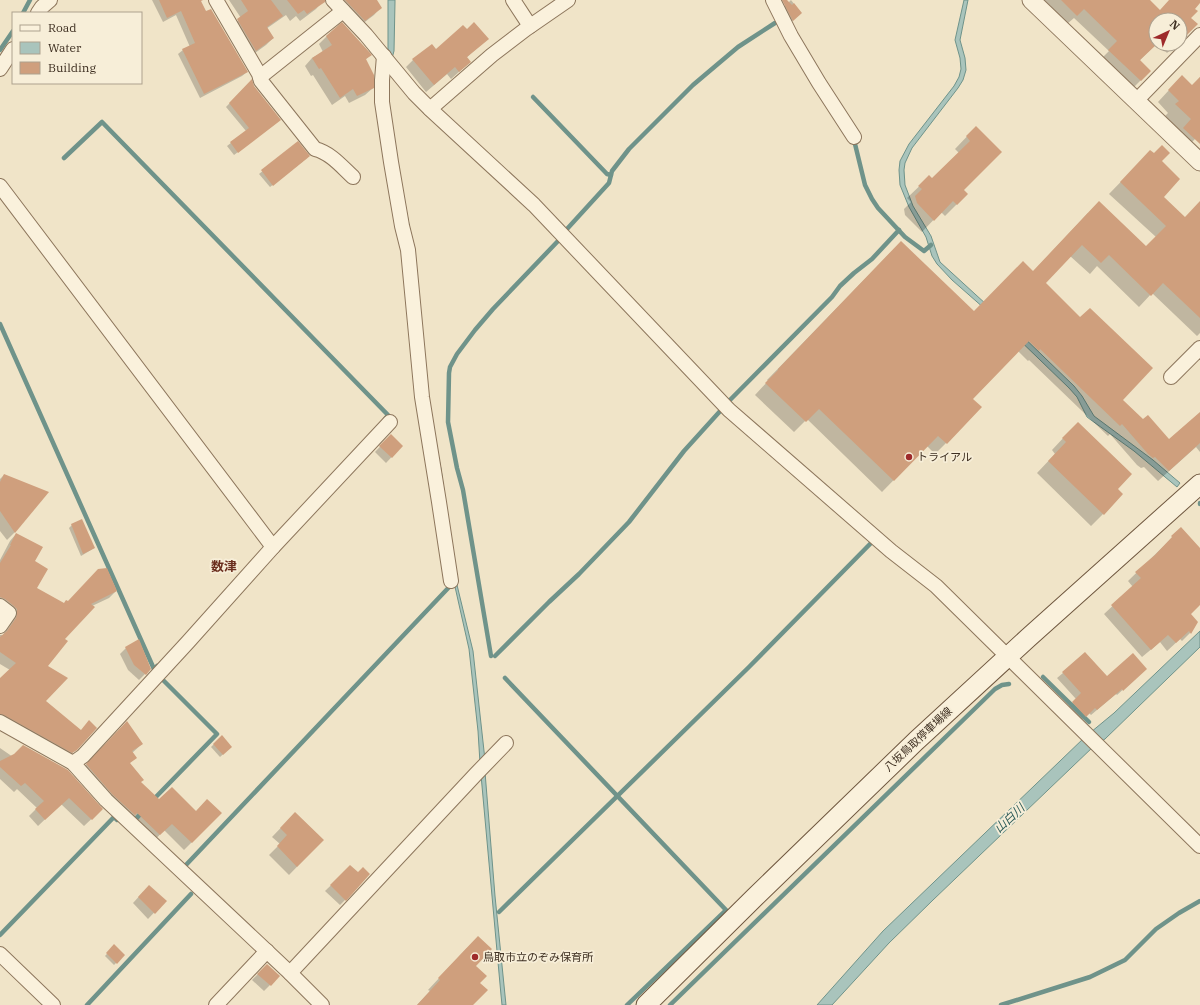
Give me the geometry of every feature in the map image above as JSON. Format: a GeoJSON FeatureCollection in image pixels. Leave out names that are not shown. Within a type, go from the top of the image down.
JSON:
{"type":"FeatureCollection","features":[{"type":"Feature","properties":{"kind":"main road","name":"八坂鳥取停車場線"},"geometry":{"type":"LineString","coordinates":[[646,1005],[899,757],[1008,656],[1200,484]]}},
{"type":"Feature","properties":{"kind":"street"},"geometry":{"type":"LineString","coordinates":[[39,12],[50,0]]}},
{"type":"Feature","properties":{"kind":"street"},"geometry":{"type":"LineString","coordinates":[[216,0],[261,81],[315,149],[328,154],[353,178]]}},
{"type":"Feature","properties":{"kind":"street"},"geometry":{"type":"LineString","coordinates":[[333,0],[366,35],[414,93],[534,205],[729,410],[891,551],[936,586],[1200,846]]}},
{"type":"Feature","properties":{"kind":"street"},"geometry":{"type":"LineString","coordinates":[[513,0],[530,26]]}},
{"type":"Feature","properties":{"kind":"street"},"geometry":{"type":"LineString","coordinates":[[430,109],[492,55],[530,26],[568,0]]}},
{"type":"Feature","properties":{"kind":"street"},"geometry":{"type":"LineString","coordinates":[[773,0],[791,36],[815,77],[854,136]]}},
{"type":"Feature","properties":{"kind":"street"},"geometry":{"type":"LineString","coordinates":[[1031,0],[1200,162]]}},
{"type":"Feature","properties":{"kind":"street"},"geometry":{"type":"LineString","coordinates":[[260,77],[344,11]]}},
{"type":"Feature","properties":{"kind":"street"},"geometry":{"type":"LineString","coordinates":[[1136,102],[1200,35]]}},
{"type":"Feature","properties":{"kind":"street"},"geometry":{"type":"LineString","coordinates":[[0,69],[12,51]]}},
{"type":"Feature","properties":{"kind":"street"},"geometry":{"type":"LineString","coordinates":[[384,56],[382,102],[402,226],[408,250],[422,397],[451,581]]}},
{"type":"Feature","properties":{"kind":"street"},"geometry":{"type":"LineString","coordinates":[[0,186],[273,547]]}},
{"type":"Feature","properties":{"kind":"street"},"geometry":{"type":"LineString","coordinates":[[1171,378],[1200,348]]}},
{"type":"Feature","properties":{"kind":"street"},"geometry":{"type":"LineString","coordinates":[[73,763],[82,756],[188,642],[273,547],[390,422]]}},
{"type":"Feature","properties":{"kind":"street"},"geometry":{"type":"LineString","coordinates":[[0,606],[9,613],[0,626]]}},
{"type":"Feature","properties":{"kind":"street"},"geometry":{"type":"LineString","coordinates":[[0,722],[73,763],[106,800],[267,951],[322,1005]]}},
{"type":"Feature","properties":{"kind":"street"},"geometry":{"type":"LineString","coordinates":[[290,973],[506,743]]}},
{"type":"Feature","properties":{"kind":"street"},"geometry":{"type":"LineString","coordinates":[[216,1005],[267,951]]}},
{"type":"Feature","properties":{"kind":"street"},"geometry":{"type":"LineString","coordinates":[[0,954],[53,1005]]}},
{"type":"Feature","properties":{"kind":"water"},"geometry":{"type":"Polygon","coordinates":[[[388,0],[395,0],[394,51],[389,69],[389,102],[396,156],[410,230],[431,419],[441,469],[457,585],[473,651],[485,760],[480,763],[469,649],[451,569],[386,105],[388,0]]]}},
{"type":"Feature","properties":{"kind":"water"},"geometry":{"type":"Polygon","coordinates":[[[964,0],[968,0],[960,40],[965,58],[966,70],[963,80],[958,88],[912,148],[905,163],[905,185],[913,206],[931,236],[940,262],[1014,328],[1074,386],[1094,416],[1153,460],[1180,483],[1177,487],[1134,451],[1087,417],[1077,397],[1069,388],[1009,330],[952,280],[937,264],[932,256],[926,237],[909,207],[900,185],[900,161],[909,144],[954,86],[959,77],[961,69],[960,58],[955,40],[964,0]]]}},
{"type":"Feature","properties":{"kind":"water","name":"山白川"},"geometry":{"type":"Polygon","coordinates":[[[1200,631],[1200,647],[1105,739],[1094,746],[933,900],[889,943],[832,1005],[817,1005],[883,931],[1085,737],[1114,713],[1200,631]]]}},
{"type":"Feature","properties":{"kind":"water"},"geometry":{"type":"Polygon","coordinates":[[[485,772],[506,1005],[502,1005],[481,775],[485,772]]]}},
{"type":"Feature","properties":{"kind":"building"},"geometry":{"type":"Polygon","coordinates":[[[159,0],[203,0],[201,1],[206,11],[211,9],[248,72],[204,94],[182,49],[195,43],[181,11],[167,18],[159,0]]]}},
{"type":"Feature","properties":{"kind":"building"},"geometry":{"type":"Polygon","coordinates":[[[241,0],[271,0],[283,16],[267,27],[274,38],[256,51],[237,19],[248,11],[241,0]]]}},
{"type":"Feature","properties":{"kind":"building"},"geometry":{"type":"Polygon","coordinates":[[[287,0],[325,0],[325,2],[307,14],[304,10],[298,14],[287,0]]]}},
{"type":"Feature","properties":{"kind":"building"},"geometry":{"type":"Polygon","coordinates":[[[345,0],[377,0],[382,8],[365,21],[345,0]]]}},
{"type":"Feature","properties":{"kind":"building"},"geometry":{"type":"Polygon","coordinates":[[[782,0],[787,0],[792,5],[794,3],[802,13],[793,21],[782,0]]]}},
{"type":"Feature","properties":{"kind":"building"},"geometry":{"type":"Polygon","coordinates":[[[1061,0],[1150,0],[1160,10],[1169,0],[1200,0],[1200,3],[1195,9],[1198,11],[1191,18],[1198,24],[1188,34],[1188,12],[1148,12],[1149,52],[1140,60],[1151,71],[1141,81],[1108,50],[1117,41],[1084,9],[1077,16],[1061,0]]]}},
{"type":"Feature","properties":{"kind":"building"},"geometry":{"type":"Polygon","coordinates":[[[342,22],[372,55],[366,59],[374,75],[374,88],[357,96],[353,89],[340,98],[321,68],[319,69],[312,58],[332,45],[326,36],[342,22]]]}},
{"type":"Feature","properties":{"kind":"building"},"geometry":{"type":"Polygon","coordinates":[[[474,22],[489,39],[467,57],[471,62],[459,72],[455,67],[434,85],[412,59],[432,44],[436,49],[463,25],[467,29],[474,22]]]}},
{"type":"Feature","properties":{"kind":"building"},"geometry":{"type":"Polygon","coordinates":[[[1182,75],[1192,85],[1200,77],[1200,144],[1183,128],[1191,119],[1175,104],[1179,101],[1168,90],[1182,75]]]}},
{"type":"Feature","properties":{"kind":"building"},"geometry":{"type":"Polygon","coordinates":[[[252,79],[254,86],[281,120],[238,153],[230,142],[249,128],[229,103],[252,79]]]}},
{"type":"Feature","properties":{"kind":"building"},"geometry":{"type":"Polygon","coordinates":[[[976,126],[1002,152],[964,190],[968,194],[957,205],[953,201],[934,221],[917,203],[915,196],[922,189],[918,186],[929,175],[932,178],[970,141],[966,136],[976,126]]]}},
{"type":"Feature","properties":{"kind":"building"},"geometry":{"type":"Polygon","coordinates":[[[298,141],[310,156],[273,186],[261,170],[298,141]]]}},
{"type":"Feature","properties":{"kind":"building"},"geometry":{"type":"Polygon","coordinates":[[[1162,145],[1170,153],[1162,161],[1180,179],[1164,197],[1185,217],[1200,201],[1200,318],[1163,283],[1151,296],[1109,255],[1101,263],[1082,245],[1046,283],[1080,317],[1090,308],[1153,368],[1123,400],[1143,419],[1148,415],[1169,439],[1200,412],[1200,443],[1169,471],[1155,457],[1153,458],[1148,454],[1122,424],[1120,426],[1040,349],[1039,351],[1029,341],[973,399],[982,407],[947,444],[938,436],[894,481],[819,409],[806,422],[765,383],[901,241],[974,311],[1023,261],[1033,271],[1099,201],[1146,246],[1166,226],[1120,182],[1150,150],[1154,153],[1162,145]]]}},
{"type":"Feature","properties":{"kind":"building"},"geometry":{"type":"Polygon","coordinates":[[[1078,422],[1132,474],[1118,489],[1123,494],[1104,515],[1048,461],[1066,442],[1062,438],[1078,422]]]}},
{"type":"Feature","properties":{"kind":"building"},"geometry":{"type":"Polygon","coordinates":[[[391,434],[403,446],[392,458],[379,446],[391,434]]]}},
{"type":"Feature","properties":{"kind":"building"},"geometry":{"type":"Polygon","coordinates":[[[4,474],[49,492],[15,533],[0,511],[0,482],[4,474]]]}},
{"type":"Feature","properties":{"kind":"building"},"geometry":{"type":"Polygon","coordinates":[[[82,519],[95,548],[83,554],[71,524],[82,519]]]}},
{"type":"Feature","properties":{"kind":"building"},"geometry":{"type":"Polygon","coordinates":[[[1181,527],[1200,548],[1200,605],[1191,614],[1198,622],[1191,634],[1189,631],[1176,643],[1168,635],[1151,650],[1111,605],[1141,578],[1135,572],[1155,555],[1172,537],[1171,536],[1181,527]]]}},
{"type":"Feature","properties":{"kind":"building"},"geometry":{"type":"Polygon","coordinates":[[[16,533],[43,547],[35,561],[48,569],[37,588],[64,603],[66,600],[68,601],[98,569],[107,568],[117,591],[91,604],[95,607],[65,639],[68,641],[48,666],[68,678],[46,701],[81,730],[89,720],[97,728],[77,750],[72,753],[0,714],[0,678],[16,663],[0,652],[0,637],[7,631],[16,618],[17,609],[5,599],[0,597],[0,563],[11,545],[16,533]]]}},
{"type":"Feature","properties":{"kind":"building"},"geometry":{"type":"Polygon","coordinates":[[[139,639],[151,669],[146,675],[134,665],[125,647],[139,639]]]}},
{"type":"Feature","properties":{"kind":"building"},"geometry":{"type":"Polygon","coordinates":[[[1085,652],[1107,676],[1133,653],[1147,669],[1123,691],[1122,689],[1097,710],[1095,708],[1086,717],[1072,702],[1081,693],[1062,672],[1085,652]]]}},
{"type":"Feature","properties":{"kind":"building"},"geometry":{"type":"Polygon","coordinates":[[[127,721],[143,744],[132,751],[137,758],[130,763],[144,780],[141,782],[159,799],[172,787],[196,811],[207,799],[222,813],[192,843],[172,824],[160,835],[137,813],[135,815],[112,794],[86,764],[127,721]]]}},
{"type":"Feature","properties":{"kind":"building"},"geometry":{"type":"Polygon","coordinates":[[[222,735],[232,747],[223,755],[213,744],[222,735]]]}},
{"type":"Feature","properties":{"kind":"building"},"geometry":{"type":"Polygon","coordinates":[[[23,745],[68,770],[103,809],[92,820],[69,798],[45,820],[35,809],[44,801],[25,783],[21,786],[0,767],[0,761],[14,754],[23,745]]]}},
{"type":"Feature","properties":{"kind":"building"},"geometry":{"type":"Polygon","coordinates":[[[295,812],[324,840],[297,867],[277,846],[287,835],[280,828],[295,812]]]}},
{"type":"Feature","properties":{"kind":"building"},"geometry":{"type":"Polygon","coordinates":[[[350,865],[358,872],[363,867],[370,874],[346,901],[330,885],[350,865]]]}},
{"type":"Feature","properties":{"kind":"building"},"geometry":{"type":"Polygon","coordinates":[[[149,885],[167,901],[155,914],[138,897],[149,885]]]}},
{"type":"Feature","properties":{"kind":"building","name":"鳥取市立のぞみ保育所"},"geometry":{"type":"Polygon","coordinates":[[[478,936],[492,949],[476,966],[487,976],[480,983],[488,990],[473,1005],[417,1005],[440,980],[438,978],[478,936]]]}},
{"type":"Feature","properties":{"kind":"building"},"geometry":{"type":"Polygon","coordinates":[[[114,944],[125,955],[117,964],[106,953],[114,944]]]}},
{"type":"Feature","properties":{"kind":"building"},"geometry":{"type":"Polygon","coordinates":[[[267,964],[280,976],[271,986],[257,974],[267,964]]]}},
{"type":"Feature","properties":{"kind":"waterway"},"geometry":{"type":"LineString","coordinates":[[24,12],[30,0]]}},
{"type":"Feature","properties":{"kind":"waterway"},"geometry":{"type":"LineString","coordinates":[[567,229],[609,183],[612,171],[629,149],[693,85],[738,47],[775,23]]}},
{"type":"Feature","properties":{"kind":"waterway"},"geometry":{"type":"LineString","coordinates":[[0,50],[12,32]]}},
{"type":"Feature","properties":{"kind":"waterway"},"geometry":{"type":"LineString","coordinates":[[533,97],[607,174],[611,175]]}},
{"type":"Feature","properties":{"kind":"waterway"},"geometry":{"type":"LineString","coordinates":[[64,158],[102,122],[388,415],[385,419]]}},
{"type":"Feature","properties":{"kind":"waterway"},"geometry":{"type":"LineString","coordinates":[[851,139],[855,144],[865,185],[878,208],[905,237],[924,251],[931,245]]}},
{"type":"Feature","properties":{"kind":"waterway"},"geometry":{"type":"LineString","coordinates":[[730,400],[832,297],[840,286],[872,259],[899,230]]}},
{"type":"Feature","properties":{"kind":"waterway"},"geometry":{"type":"LineString","coordinates":[[491,656],[463,490],[448,422],[449,373],[450,367],[457,354],[475,330],[558,241]]}},
{"type":"Feature","properties":{"kind":"waterway"},"geometry":{"type":"LineString","coordinates":[[0,324],[154,669],[157,666]]}},
{"type":"Feature","properties":{"kind":"waterway"},"geometry":{"type":"LineString","coordinates":[[495,656],[579,574],[629,522],[684,451],[722,409]]}},
{"type":"Feature","properties":{"kind":"waterway"},"geometry":{"type":"LineString","coordinates":[[499,912],[749,667],[872,542]]}},
{"type":"Feature","properties":{"kind":"waterway"},"geometry":{"type":"LineString","coordinates":[[185,866],[452,584]]}},
{"type":"Feature","properties":{"kind":"waterway"},"geometry":{"type":"LineString","coordinates":[[152,801],[217,734],[160,677]]}},
{"type":"Feature","properties":{"kind":"waterway"},"geometry":{"type":"LineString","coordinates":[[1043,677],[1089,722]]}},
{"type":"Feature","properties":{"kind":"waterway"},"geometry":{"type":"LineString","coordinates":[[505,678],[726,910],[627,1005]]}},
{"type":"Feature","properties":{"kind":"waterway"},"geometry":{"type":"LineString","coordinates":[[670,1005],[995,689],[1002,685],[1009,684]]}},
{"type":"Feature","properties":{"kind":"waterway"},"geometry":{"type":"LineString","coordinates":[[135,820],[143,811]]}},
{"type":"Feature","properties":{"kind":"waterway"},"geometry":{"type":"LineString","coordinates":[[0,935],[114,817],[117,820]]}},
{"type":"Feature","properties":{"kind":"waterway"},"geometry":{"type":"LineString","coordinates":[[87,1005],[191,894]]}},
{"type":"Feature","properties":{"kind":"waterway"},"geometry":{"type":"LineString","coordinates":[[1001,1005],[1090,977],[1125,960],[1156,929],[1200,901]]}},
{"type":"Feature","properties":{"kind":"place","name":"トライアル"},"geometry":{"type":"Point","coordinates":[909,457]}},
{"type":"Feature","properties":{"kind":"place","name":"鳥取市立のぞみ保育所"},"geometry":{"type":"Point","coordinates":[475,957]}},
{"type":"Feature","properties":{"kind":"district","name":"数津"},"geometry":{"type":"Point","coordinates":[224,566]}}]}
